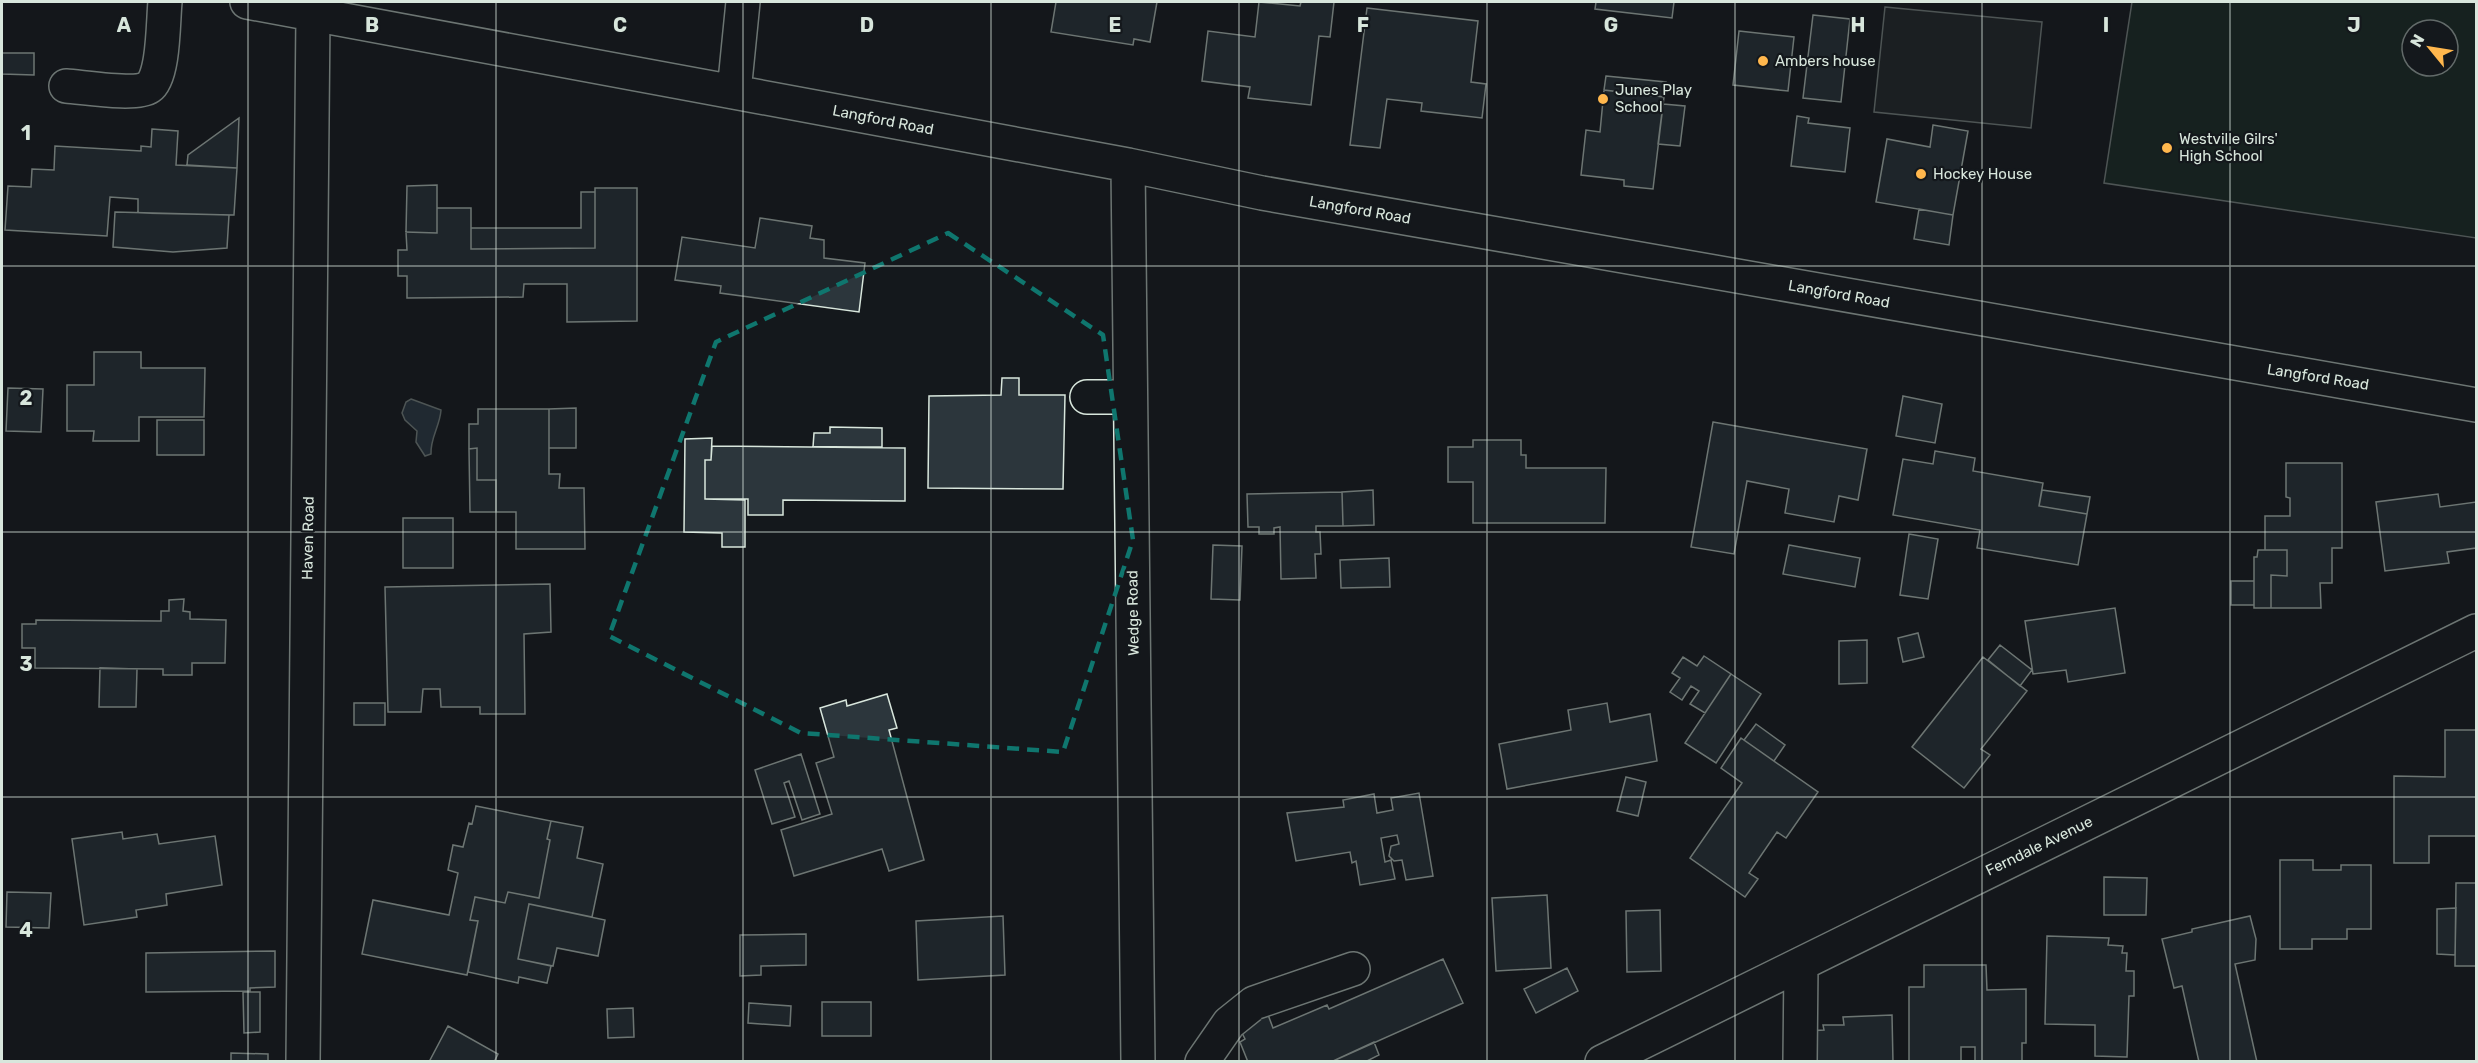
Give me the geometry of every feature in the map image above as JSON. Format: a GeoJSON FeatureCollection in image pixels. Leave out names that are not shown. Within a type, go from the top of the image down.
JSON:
{"type":"FeatureCollection","features":[{"type":"Feature","properties":{"kind":"street"},"geometry":{"type":"LineString","coordinates":[[66,86],[135,91],[149,87],[157,77],[165,2]]}},
{"type":"Feature","properties":{"kind":"street","name":"Langford Road"},"geometry":{"type":"LineString","coordinates":[[247,2],[332,12],[734,92],[1128,165],[1262,193],[2476,405]]}},
{"type":"Feature","properties":{"kind":"street"},"geometry":{"type":"LineString","coordinates":[[734,92],[743,2]]}},
{"type":"Feature","properties":{"kind":"street","name":"Haven Road"},"geometry":{"type":"LineString","coordinates":[[303,1062],[332,12]]}},
{"type":"Feature","properties":{"kind":"street","name":"Wedge Road"},"geometry":{"type":"LineString","coordinates":[[1128,165],[1138,1062]]}},
{"type":"Feature","properties":{"kind":"street"},"geometry":{"type":"LineString","coordinates":[[1087,397],[1130,397]]}},
{"type":"Feature","properties":{"kind":"street","name":"Ferndale Avenue"},"geometry":{"type":"LineString","coordinates":[[1602,1062],[2476,631]]}},
{"type":"Feature","properties":{"kind":"street"},"geometry":{"type":"LineString","coordinates":[[1800,1062],[1801,965]]}},
{"type":"Feature","properties":{"kind":"street"},"geometry":{"type":"LineString","coordinates":[[1202,1062],[1229,1023],[1254,1003],[1353,969]]}},
{"type":"Feature","properties":{"kind":"highlighted area"},"geometry":{"type":"Polygon","coordinates":[[[948,233],[1103,335],[1133,540],[1063,752],[801,733],[609,636],[664,479],[716,342],[948,233]]]}},
{"type":"Feature","properties":{"kind":"green space"},"geometry":{"type":"Polygon","coordinates":[[[2132,2],[2476,2],[2476,238],[2104,183],[2132,2]]]}},
{"type":"Feature","properties":{"kind":"shaded area"},"geometry":{"type":"Polygon","coordinates":[[[1885,7],[2042,22],[2031,128],[1874,112],[1885,7]]]}},
{"type":"Feature","properties":{"kind":"water"},"geometry":{"type":"Polygon","coordinates":[[[411,399],[441,410],[431,454],[425,456],[416,442],[417,431],[405,420],[402,413],[406,402],[411,399]]]}},
{"type":"Feature","properties":{"kind":"building"},"geometry":{"type":"Polygon","coordinates":[[[1056,2],[1157,2],[1150,42],[1134,39],[1133,45],[1051,32],[1056,2]]]}},
{"type":"Feature","properties":{"kind":"building"},"geometry":{"type":"Polygon","coordinates":[[[1259,2],[1300,6],[1301,2],[1334,2],[1330,37],[1319,36],[1311,105],[1248,98],[1250,87],[1202,81],[1208,31],[1255,37],[1259,2]]]}},
{"type":"Feature","properties":{"kind":"building"},"geometry":{"type":"Polygon","coordinates":[[[1596,2],[1674,2],[1672,18],[1595,9],[1596,2]]]}},
{"type":"Feature","properties":{"kind":"building"},"geometry":{"type":"Polygon","coordinates":[[[1367,8],[1478,21],[1471,82],[1486,84],[1482,118],[1421,111],[1422,103],[1387,99],[1380,148],[1350,145],[1367,8]]]}},
{"type":"Feature","properties":{"kind":"building"},"geometry":{"type":"Polygon","coordinates":[[[1813,15],[1850,19],[1841,102],[1803,98],[1813,15]]]}},
{"type":"Feature","properties":{"kind":"building","name":"Ambers house"},"geometry":{"type":"Polygon","coordinates":[[[1739,31],[1794,37],[1788,91],[1733,85],[1739,31]]]}},
{"type":"Feature","properties":{"kind":"building"},"geometry":{"type":"Polygon","coordinates":[[[2,53],[34,53],[34,75],[2,74],[2,53]]]}},
{"type":"Feature","properties":{"kind":"building"},"geometry":{"type":"Polygon","coordinates":[[[1606,76],[1666,82],[1664,97],[1604,90],[1606,76]]]}},
{"type":"Feature","properties":{"kind":"building"},"geometry":{"type":"Polygon","coordinates":[[[1604,90],[1664,97],[1653,189],[1624,186],[1624,180],[1581,175],[1586,130],[1600,132],[1604,90]]]}},
{"type":"Feature","properties":{"kind":"building"},"geometry":{"type":"Polygon","coordinates":[[[1663,104],[1685,106],[1680,146],[1658,144],[1663,104]]]}},
{"type":"Feature","properties":{"kind":"building"},"geometry":{"type":"Polygon","coordinates":[[[1797,116],[1809,118],[1808,123],[1850,128],[1845,172],[1791,166],[1797,116]]]}},
{"type":"Feature","properties":{"kind":"building"},"geometry":{"type":"Polygon","coordinates":[[[239,118],[237,168],[187,165],[188,155],[239,118]]]}},
{"type":"Feature","properties":{"kind":"building","name":"Hockey House"},"geometry":{"type":"Polygon","coordinates":[[[1933,125],[1968,131],[1953,215],[1876,202],[1887,139],[1930,147],[1933,125]]]}},
{"type":"Feature","properties":{"kind":"building"},"geometry":{"type":"Polygon","coordinates":[[[152,129],[178,131],[176,165],[237,168],[234,215],[138,213],[138,199],[110,197],[107,236],[5,230],[8,186],[31,187],[32,169],[54,170],[55,146],[141,151],[141,146],[151,147],[152,129]]]}},
{"type":"Feature","properties":{"kind":"building"},"geometry":{"type":"Polygon","coordinates":[[[437,185],[437,233],[406,232],[407,186],[437,185]]]}},
{"type":"Feature","properties":{"kind":"building"},"geometry":{"type":"Polygon","coordinates":[[[595,188],[637,188],[637,321],[567,322],[567,284],[524,284],[523,297],[407,298],[407,276],[398,276],[398,250],[407,250],[406,232],[437,233],[437,208],[471,208],[471,249],[595,248],[595,188]]]}},
{"type":"Feature","properties":{"kind":"building"},"geometry":{"type":"Polygon","coordinates":[[[581,192],[595,192],[595,248],[471,249],[471,228],[581,228],[581,192]]]}},
{"type":"Feature","properties":{"kind":"building"},"geometry":{"type":"Polygon","coordinates":[[[1919,209],[1953,215],[1949,245],[1914,239],[1919,209]]]}},
{"type":"Feature","properties":{"kind":"building"},"geometry":{"type":"Polygon","coordinates":[[[115,212],[229,215],[227,248],[173,252],[113,247],[115,212]]]}},
{"type":"Feature","properties":{"kind":"building"},"geometry":{"type":"Polygon","coordinates":[[[760,218],[812,226],[810,238],[824,240],[824,258],[865,263],[859,312],[720,293],[721,286],[675,280],[682,237],[755,248],[760,218]]]}},
{"type":"Feature","properties":{"kind":"building"},"geometry":{"type":"Polygon","coordinates":[[[94,352],[141,352],[141,368],[205,368],[204,417],[139,417],[139,441],[93,441],[94,431],[67,431],[67,385],[94,385],[94,352]]]}},
{"type":"Feature","properties":{"kind":"building"},"geometry":{"type":"Polygon","coordinates":[[[1002,378],[1019,378],[1019,395],[1065,395],[1063,489],[928,488],[929,396],[1001,395],[1002,378]]]}},
{"type":"Feature","properties":{"kind":"building"},"geometry":{"type":"Polygon","coordinates":[[[8,388],[43,389],[41,432],[6,431],[8,388]]]}},
{"type":"Feature","properties":{"kind":"building"},"geometry":{"type":"Polygon","coordinates":[[[1903,396],[1942,404],[1935,443],[1896,436],[1903,396]]]}},
{"type":"Feature","properties":{"kind":"building"},"geometry":{"type":"Polygon","coordinates":[[[576,408],[576,448],[549,448],[549,409],[576,408]]]}},
{"type":"Feature","properties":{"kind":"building"},"geometry":{"type":"Polygon","coordinates":[[[478,409],[549,409],[549,474],[560,474],[559,488],[584,488],[585,549],[516,549],[516,512],[496,512],[496,480],[477,480],[477,448],[469,449],[469,424],[478,424],[478,409]]]}},
{"type":"Feature","properties":{"kind":"building"},"geometry":{"type":"Polygon","coordinates":[[[157,420],[204,420],[204,455],[157,455],[157,420]]]}},
{"type":"Feature","properties":{"kind":"building"},"geometry":{"type":"Polygon","coordinates":[[[1713,422],[1867,449],[1858,500],[1839,496],[1834,522],[1785,513],[1789,489],[1747,481],[1734,554],[1691,547],[1713,422]]]}},
{"type":"Feature","properties":{"kind":"building"},"geometry":{"type":"Polygon","coordinates":[[[830,427],[882,428],[882,447],[813,447],[814,433],[830,433],[830,427]]]}},
{"type":"Feature","properties":{"kind":"building"},"geometry":{"type":"Polygon","coordinates":[[[712,438],[711,460],[705,460],[705,499],[745,500],[745,547],[722,547],[722,533],[684,532],[685,439],[712,438]]]}},
{"type":"Feature","properties":{"kind":"building"},"geometry":{"type":"Polygon","coordinates":[[[1473,440],[1521,440],[1521,455],[1526,455],[1526,468],[1606,468],[1605,523],[1473,523],[1473,482],[1448,482],[1448,447],[1473,447],[1473,440]]]}},
{"type":"Feature","properties":{"kind":"building"},"geometry":{"type":"Polygon","coordinates":[[[712,446],[905,448],[905,501],[783,500],[783,515],[748,515],[748,499],[705,499],[705,460],[711,460],[712,446]]]}},
{"type":"Feature","properties":{"kind":"building"},"geometry":{"type":"Polygon","coordinates":[[[477,448],[477,480],[496,480],[496,512],[470,512],[469,449],[477,448]]]}},
{"type":"Feature","properties":{"kind":"building"},"geometry":{"type":"Polygon","coordinates":[[[1935,451],[1975,458],[1973,471],[2043,483],[2039,506],[2087,514],[2078,565],[1977,548],[1980,530],[1893,515],[1903,459],[1933,464],[1935,451]]]}},
{"type":"Feature","properties":{"kind":"building"},"geometry":{"type":"Polygon","coordinates":[[[2286,463],[2342,463],[2342,548],[2332,548],[2332,583],[2320,583],[2321,608],[2271,608],[2271,575],[2287,576],[2287,550],[2265,550],[2265,516],[2290,516],[2290,498],[2286,497],[2286,463]]]}},
{"type":"Feature","properties":{"kind":"building"},"geometry":{"type":"Polygon","coordinates":[[[1373,490],[1374,525],[1343,526],[1342,492],[1373,490]]]}},
{"type":"Feature","properties":{"kind":"building"},"geometry":{"type":"Polygon","coordinates":[[[2042,490],[2090,497],[2087,514],[2039,506],[2042,490]]]}},
{"type":"Feature","properties":{"kind":"building"},"geometry":{"type":"Polygon","coordinates":[[[1342,492],[1343,526],[1316,526],[1316,532],[1320,532],[1321,554],[1315,554],[1316,578],[1281,579],[1280,527],[1274,528],[1274,534],[1259,534],[1259,527],[1248,527],[1247,494],[1342,492]]]}},
{"type":"Feature","properties":{"kind":"building"},"geometry":{"type":"Polygon","coordinates":[[[2438,494],[2440,507],[2476,502],[2476,548],[2447,552],[2449,563],[2385,571],[2376,502],[2438,494]]]}},
{"type":"Feature","properties":{"kind":"building"},"geometry":{"type":"Polygon","coordinates":[[[403,518],[453,518],[453,568],[403,568],[403,518]]]}},
{"type":"Feature","properties":{"kind":"building"},"geometry":{"type":"Polygon","coordinates":[[[1909,534],[1938,539],[1928,599],[1900,595],[1909,534]]]}},
{"type":"Feature","properties":{"kind":"building"},"geometry":{"type":"Polygon","coordinates":[[[1213,545],[1242,546],[1240,600],[1211,599],[1213,545]]]}},
{"type":"Feature","properties":{"kind":"building"},"geometry":{"type":"Polygon","coordinates":[[[1789,545],[1860,558],[1855,587],[1783,574],[1789,545]]]}},
{"type":"Feature","properties":{"kind":"building"},"geometry":{"type":"Polygon","coordinates":[[[2258,550],[2287,550],[2287,576],[2271,575],[2271,608],[2254,608],[2254,557],[2257,557],[2258,550]]]}},
{"type":"Feature","properties":{"kind":"building"},"geometry":{"type":"Polygon","coordinates":[[[1389,558],[1390,587],[1341,588],[1340,560],[1389,558]]]}},
{"type":"Feature","properties":{"kind":"building"},"geometry":{"type":"Polygon","coordinates":[[[2231,581],[2254,581],[2254,605],[2231,605],[2231,581]]]}},
{"type":"Feature","properties":{"kind":"building"},"geometry":{"type":"Polygon","coordinates":[[[550,584],[551,632],[524,634],[525,714],[480,714],[480,707],[441,707],[440,689],[423,689],[421,712],[388,712],[385,587],[550,584]]]}},
{"type":"Feature","properties":{"kind":"building"},"geometry":{"type":"Polygon","coordinates":[[[184,599],[183,611],[190,612],[190,619],[226,620],[225,663],[192,663],[192,675],[163,675],[163,669],[35,668],[35,648],[22,648],[22,624],[36,624],[36,620],[161,621],[161,611],[169,611],[169,600],[184,599]]]}},
{"type":"Feature","properties":{"kind":"building"},"geometry":{"type":"Polygon","coordinates":[[[2115,608],[2125,673],[2068,682],[2066,670],[2033,674],[2025,621],[2115,608]]]}},
{"type":"Feature","properties":{"kind":"building"},"geometry":{"type":"Polygon","coordinates":[[[1918,633],[1924,657],[1903,662],[1898,638],[1918,633]]]}},
{"type":"Feature","properties":{"kind":"building"},"geometry":{"type":"Polygon","coordinates":[[[1867,640],[1867,683],[1839,684],[1839,641],[1867,640]]]}},
{"type":"Feature","properties":{"kind":"building"},"geometry":{"type":"Polygon","coordinates":[[[2000,645],[2032,670],[2020,686],[1988,660],[2000,645]]]}},
{"type":"Feature","properties":{"kind":"building"},"geometry":{"type":"Polygon","coordinates":[[[1704,656],[1731,674],[1705,713],[1690,704],[1699,691],[1691,686],[1682,700],[1670,692],[1680,678],[1672,673],[1683,657],[1697,666],[1704,656]]]}},
{"type":"Feature","properties":{"kind":"building"},"geometry":{"type":"Polygon","coordinates":[[[1983,657],[2027,691],[1981,749],[1990,755],[1964,788],[1912,747],[1983,657]]]}},
{"type":"Feature","properties":{"kind":"building"},"geometry":{"type":"Polygon","coordinates":[[[100,668],[137,669],[136,707],[99,707],[100,668]]]}},
{"type":"Feature","properties":{"kind":"building"},"geometry":{"type":"Polygon","coordinates":[[[1731,674],[1761,694],[1716,763],[1685,743],[1731,674]]]}},
{"type":"Feature","properties":{"kind":"building"},"geometry":{"type":"Polygon","coordinates":[[[887,694],[897,728],[889,730],[924,860],[889,871],[882,849],[794,876],[781,830],[832,814],[816,763],[834,757],[820,708],[846,700],[847,706],[887,694]]]}},
{"type":"Feature","properties":{"kind":"building"},"geometry":{"type":"Polygon","coordinates":[[[354,703],[385,703],[385,725],[354,725],[354,703]]]}},
{"type":"Feature","properties":{"kind":"building"},"geometry":{"type":"Polygon","coordinates":[[[1607,703],[1610,722],[1650,714],[1657,761],[1507,789],[1499,744],[1571,730],[1568,710],[1607,703]]]}},
{"type":"Feature","properties":{"kind":"building"},"geometry":{"type":"Polygon","coordinates":[[[1756,724],[1785,745],[1774,761],[1744,740],[1756,724]]]}},
{"type":"Feature","properties":{"kind":"building"},"geometry":{"type":"Polygon","coordinates":[[[2445,730],[2476,730],[2476,836],[2429,836],[2429,863],[2394,863],[2394,776],[2445,777],[2445,730]]]}},
{"type":"Feature","properties":{"kind":"building"},"geometry":{"type":"Polygon","coordinates":[[[1741,738],[1818,792],[1786,838],[1777,832],[1749,873],[1758,879],[1745,897],[1690,858],[1742,783],[1721,768],[1741,738]]]}},
{"type":"Feature","properties":{"kind":"building"},"geometry":{"type":"Polygon","coordinates":[[[801,754],[820,814],[802,820],[789,781],[784,783],[795,817],[772,824],[755,770],[801,754]]]}},
{"type":"Feature","properties":{"kind":"building"},"geometry":{"type":"Polygon","coordinates":[[[1626,777],[1646,782],[1638,816],[1617,811],[1626,777]]]}},
{"type":"Feature","properties":{"kind":"building"},"geometry":{"type":"Polygon","coordinates":[[[1419,793],[1433,876],[1406,880],[1402,860],[1394,861],[1389,856],[1391,846],[1399,844],[1397,835],[1381,838],[1385,862],[1391,860],[1395,879],[1360,885],[1356,861],[1352,863],[1350,852],[1296,861],[1287,813],[1344,807],[1343,800],[1374,794],[1377,813],[1393,810],[1391,798],[1419,793]]]}},
{"type":"Feature","properties":{"kind":"building"},"geometry":{"type":"Polygon","coordinates":[[[476,806],[551,821],[547,839],[550,840],[539,898],[508,892],[505,903],[475,897],[470,920],[478,921],[467,975],[362,954],[373,900],[449,915],[458,873],[448,870],[453,845],[463,847],[476,806]]]}},
{"type":"Feature","properties":{"kind":"building"},"geometry":{"type":"Polygon","coordinates":[[[551,821],[583,827],[577,858],[603,864],[592,917],[529,904],[518,959],[551,966],[547,983],[519,977],[518,983],[468,972],[478,921],[470,920],[475,897],[505,903],[508,892],[539,898],[550,840],[547,839],[551,821]]]}},
{"type":"Feature","properties":{"kind":"building"},"geometry":{"type":"Polygon","coordinates":[[[122,832],[123,839],[157,834],[159,844],[215,836],[222,885],[166,894],[167,905],[136,910],[137,917],[84,925],[72,839],[122,832]]]}},
{"type":"Feature","properties":{"kind":"building"},"geometry":{"type":"Polygon","coordinates":[[[2280,860],[2313,860],[2313,870],[2341,870],[2341,865],[2371,865],[2371,929],[2347,929],[2347,939],[2312,939],[2312,949],[2280,949],[2280,860]]]}},
{"type":"Feature","properties":{"kind":"building"},"geometry":{"type":"Polygon","coordinates":[[[2104,877],[2147,878],[2146,915],[2104,915],[2104,877]]]}},
{"type":"Feature","properties":{"kind":"building"},"geometry":{"type":"Polygon","coordinates":[[[2456,883],[2476,883],[2476,966],[2455,966],[2456,883]]]}},
{"type":"Feature","properties":{"kind":"building"},"geometry":{"type":"Polygon","coordinates":[[[7,892],[51,893],[49,928],[6,927],[7,892]]]}},
{"type":"Feature","properties":{"kind":"building"},"geometry":{"type":"Polygon","coordinates":[[[1547,895],[1551,968],[1496,971],[1492,898],[1547,895]]]}},
{"type":"Feature","properties":{"kind":"building"},"geometry":{"type":"Polygon","coordinates":[[[529,904],[605,920],[598,956],[557,948],[553,966],[518,959],[529,904]]]}},
{"type":"Feature","properties":{"kind":"building"},"geometry":{"type":"Polygon","coordinates":[[[2456,908],[2455,955],[2437,954],[2437,909],[2456,908]]]}},
{"type":"Feature","properties":{"kind":"building"},"geometry":{"type":"Polygon","coordinates":[[[1660,910],[1661,971],[1627,972],[1626,911],[1660,910]]]}},
{"type":"Feature","properties":{"kind":"building"},"geometry":{"type":"Polygon","coordinates":[[[1003,916],[1005,975],[918,980],[916,921],[1003,916]]]}},
{"type":"Feature","properties":{"kind":"building"},"geometry":{"type":"Polygon","coordinates":[[[2250,916],[2256,939],[2255,960],[2235,964],[2257,1062],[2199,1062],[2182,986],[2174,988],[2162,939],[2192,932],[2192,929],[2250,916]]]}},
{"type":"Feature","properties":{"kind":"building"},"geometry":{"type":"Polygon","coordinates":[[[806,934],[806,965],[761,966],[761,975],[740,976],[740,935],[806,934]]]}},
{"type":"Feature","properties":{"kind":"building"},"geometry":{"type":"Polygon","coordinates":[[[2047,936],[2109,938],[2108,945],[2123,946],[2122,953],[2127,953],[2126,971],[2134,971],[2134,996],[2129,996],[2127,1057],[2095,1056],[2095,1025],[2045,1024],[2047,936]]]}},
{"type":"Feature","properties":{"kind":"building"},"geometry":{"type":"Polygon","coordinates":[[[275,951],[275,987],[250,988],[250,991],[146,992],[146,953],[275,951]]]}},
{"type":"Feature","properties":{"kind":"building"},"geometry":{"type":"Polygon","coordinates":[[[1443,959],[1463,1003],[1331,1062],[1248,1062],[1240,1042],[1245,1039],[1238,1025],[1267,1012],[1273,1028],[1327,1005],[1329,1009],[1443,959]]]}},
{"type":"Feature","properties":{"kind":"building"},"geometry":{"type":"Polygon","coordinates":[[[1924,965],[1986,965],[1987,990],[2026,989],[2026,1043],[2022,1043],[2022,1062],[1975,1062],[1975,1047],[1961,1047],[1961,1062],[1909,1062],[1909,987],[1924,987],[1924,965]]]}},
{"type":"Feature","properties":{"kind":"building"},"geometry":{"type":"Polygon","coordinates":[[[1567,968],[1578,991],[1536,1013],[1524,989],[1567,968]]]}},
{"type":"Feature","properties":{"kind":"building"},"geometry":{"type":"Polygon","coordinates":[[[243,992],[260,992],[260,1032],[244,1033],[243,992]]]}},
{"type":"Feature","properties":{"kind":"building"},"geometry":{"type":"Polygon","coordinates":[[[822,1002],[871,1002],[871,1036],[822,1036],[822,1002]]]}},
{"type":"Feature","properties":{"kind":"building"},"geometry":{"type":"Polygon","coordinates":[[[749,1003],[791,1006],[790,1026],[748,1023],[749,1003]]]}},
{"type":"Feature","properties":{"kind":"building"},"geometry":{"type":"Polygon","coordinates":[[[633,1008],[634,1037],[608,1038],[607,1009],[633,1008]]]}},
{"type":"Feature","properties":{"kind":"building"},"geometry":{"type":"Polygon","coordinates":[[[1892,1015],[1893,1062],[1807,1062],[1806,1031],[1824,1030],[1823,1025],[1844,1025],[1843,1017],[1892,1015]]]}},
{"type":"Feature","properties":{"kind":"building"},"geometry":{"type":"Polygon","coordinates":[[[448,1026],[498,1054],[494,1062],[429,1062],[448,1026]]]}},
{"type":"Feature","properties":{"kind":"building"},"geometry":{"type":"Polygon","coordinates":[[[1374,1042],[1379,1055],[1365,1062],[1331,1062],[1374,1042]]]}},
{"type":"Feature","properties":{"kind":"building"},"geometry":{"type":"Polygon","coordinates":[[[231,1053],[268,1054],[268,1062],[231,1062],[231,1053]]]}},
{"type":"Feature","properties":{"kind":"place","name":"Ambers house"},"geometry":{"type":"Point","coordinates":[1763,61]}},
{"type":"Feature","properties":{"kind":"place","name":"Junes Play School"},"geometry":{"type":"Point","coordinates":[1603,99]}},
{"type":"Feature","properties":{"kind":"place","name":"Westville Gilrs' High School"},"geometry":{"type":"Point","coordinates":[2167,148]}},
{"type":"Feature","properties":{"kind":"place","name":"Hockey House"},"geometry":{"type":"Point","coordinates":[1921,174]}}]}
